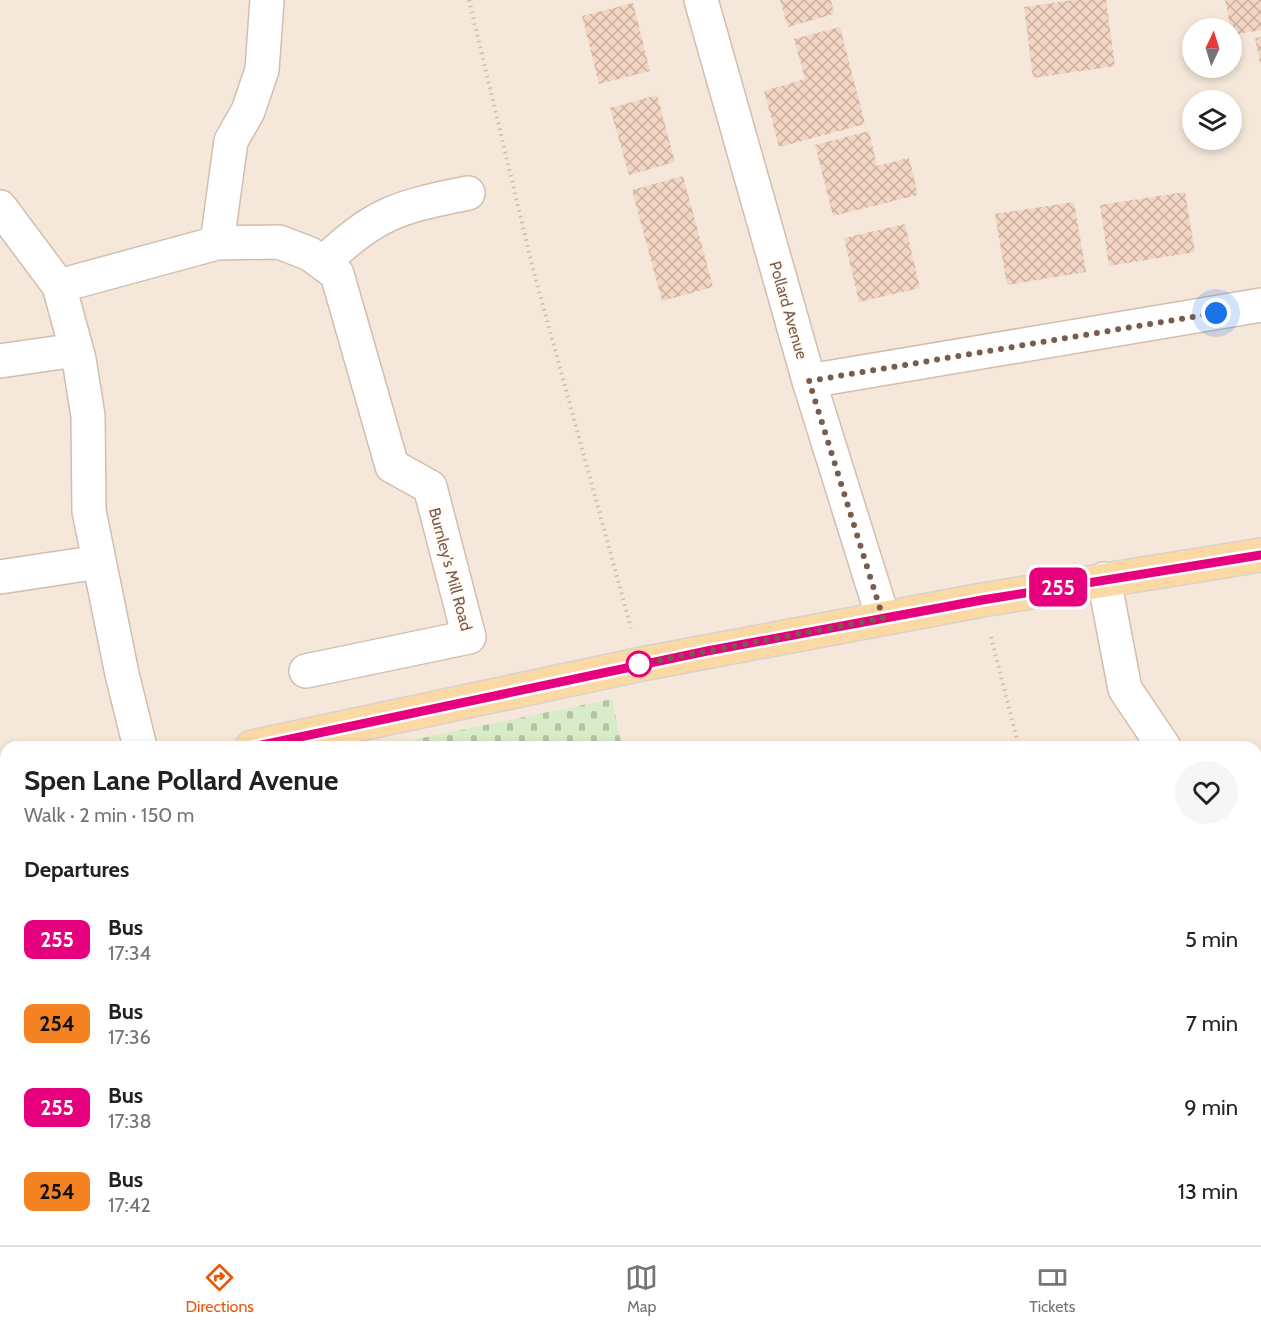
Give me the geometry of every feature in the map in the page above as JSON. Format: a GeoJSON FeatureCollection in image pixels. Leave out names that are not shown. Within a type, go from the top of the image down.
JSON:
{"type":"FeatureCollection","features":[{"type":"Feature","properties":{"kind":"main road"},"geometry":{"type":"LineString","coordinates":[[280,741],[642,664],[883,618],[1104,579],[1261,555]]}},
{"type":"Feature","properties":{"kind":"street"},"geometry":{"type":"LineString","coordinates":[[217,243],[231,141],[248,111],[262,70],[267,0]]}},
{"type":"Feature","properties":{"kind":"street","name":"Pollard Avenue"},"geometry":{"type":"LineString","coordinates":[[701,0],[809,381],[883,618]]}},
{"type":"Feature","properties":{"kind":"street"},"geometry":{"type":"LineString","coordinates":[[322,263],[374,220],[410,204],[468,193]]}},
{"type":"Feature","properties":{"kind":"street"},"geometry":{"type":"LineString","coordinates":[[0,207],[59,286],[76,350],[88,416],[89,511],[122,674],[139,741]]}},
{"type":"Feature","properties":{"kind":"street","name":"Burnley's Mill Road"},"geometry":{"type":"LineString","coordinates":[[59,286],[217,243],[279,242],[310,254],[337,274],[392,466],[430,488],[469,638],[306,671]]}},
{"type":"Feature","properties":{"kind":"street"},"geometry":{"type":"LineString","coordinates":[[809,381],[1261,305]]}},
{"type":"Feature","properties":{"kind":"street"},"geometry":{"type":"LineString","coordinates":[[0,361],[76,350]]}},
{"type":"Feature","properties":{"kind":"street"},"geometry":{"type":"LineString","coordinates":[[0,577],[99,562]]}},
{"type":"Feature","properties":{"kind":"street"},"geometry":{"type":"LineString","coordinates":[[1104,579],[1125,689],[1160,741]]}},
{"type":"Feature","properties":{"kind":"path"},"geometry":{"type":"LineString","coordinates":[[469,0],[533,269],[642,664]]}},
{"type":"Feature","properties":{"kind":"path"},"geometry":{"type":"LineString","coordinates":[[982,600],[1017,741]]}},
{"type":"Feature","properties":{"kind":"shaded area"},"geometry":{"type":"Polygon","coordinates":[[[0,0],[1261,0],[1261,741],[0,741],[0,0]]]}},
{"type":"Feature","properties":{"kind":"green space"},"geometry":{"type":"Polygon","coordinates":[[[612,699],[621,741],[407,741],[612,699]]]}},
{"type":"Feature","properties":{"kind":"building"},"geometry":{"type":"Polygon","coordinates":[[[780,0],[831,0],[834,14],[788,27],[780,0]]]}},
{"type":"Feature","properties":{"kind":"building"},"geometry":{"type":"Polygon","coordinates":[[[1073,0],[1106,0],[1115,66],[1033,78],[1024,7],[1073,0]]]}},
{"type":"Feature","properties":{"kind":"building"},"geometry":{"type":"Polygon","coordinates":[[[1225,0],[1261,0],[1261,30],[1242,33],[1242,18],[1229,18],[1225,0]]]}},
{"type":"Feature","properties":{"kind":"building"},"geometry":{"type":"Polygon","coordinates":[[[633,3],[650,71],[599,84],[582,16],[633,3]]]}},
{"type":"Feature","properties":{"kind":"building"},"geometry":{"type":"Polygon","coordinates":[[[840,27],[865,124],[779,147],[764,91],[805,79],[794,39],[840,27]]]}},
{"type":"Feature","properties":{"kind":"building"},"geometry":{"type":"Polygon","coordinates":[[[1261,37],[1261,63],[1260,63],[1255,38],[1261,37]]]}},
{"type":"Feature","properties":{"kind":"building"},"geometry":{"type":"Polygon","coordinates":[[[657,95],[675,162],[629,175],[610,108],[657,95]]]}},
{"type":"Feature","properties":{"kind":"building"},"geometry":{"type":"Polygon","coordinates":[[[869,131],[877,166],[909,158],[918,195],[833,216],[815,145],[869,131]]]}},
{"type":"Feature","properties":{"kind":"building"},"geometry":{"type":"Polygon","coordinates":[[[683,176],[713,287],[662,301],[632,190],[683,176]]]}},
{"type":"Feature","properties":{"kind":"building"},"geometry":{"type":"Polygon","coordinates":[[[1185,192],[1195,252],[1109,266],[1100,205],[1185,192]]]}},
{"type":"Feature","properties":{"kind":"building"},"geometry":{"type":"Polygon","coordinates":[[[1074,202],[1086,272],[1007,285],[995,214],[1074,202]]]}},
{"type":"Feature","properties":{"kind":"building"},"geometry":{"type":"Polygon","coordinates":[[[905,224],[920,288],[859,302],[844,238],[905,224]]]}},
{"type":"Feature","properties":{"kind":"bus line","name":"255"},"geometry":{"type":"LineString","coordinates":[[280,741],[707,651],[982,600],[1261,555]]}},
{"type":"Feature","properties":{"kind":"route"},"geometry":{"type":"LineString","coordinates":[[639,664],[883,618],[809,381],[1216,313]]}}]}
